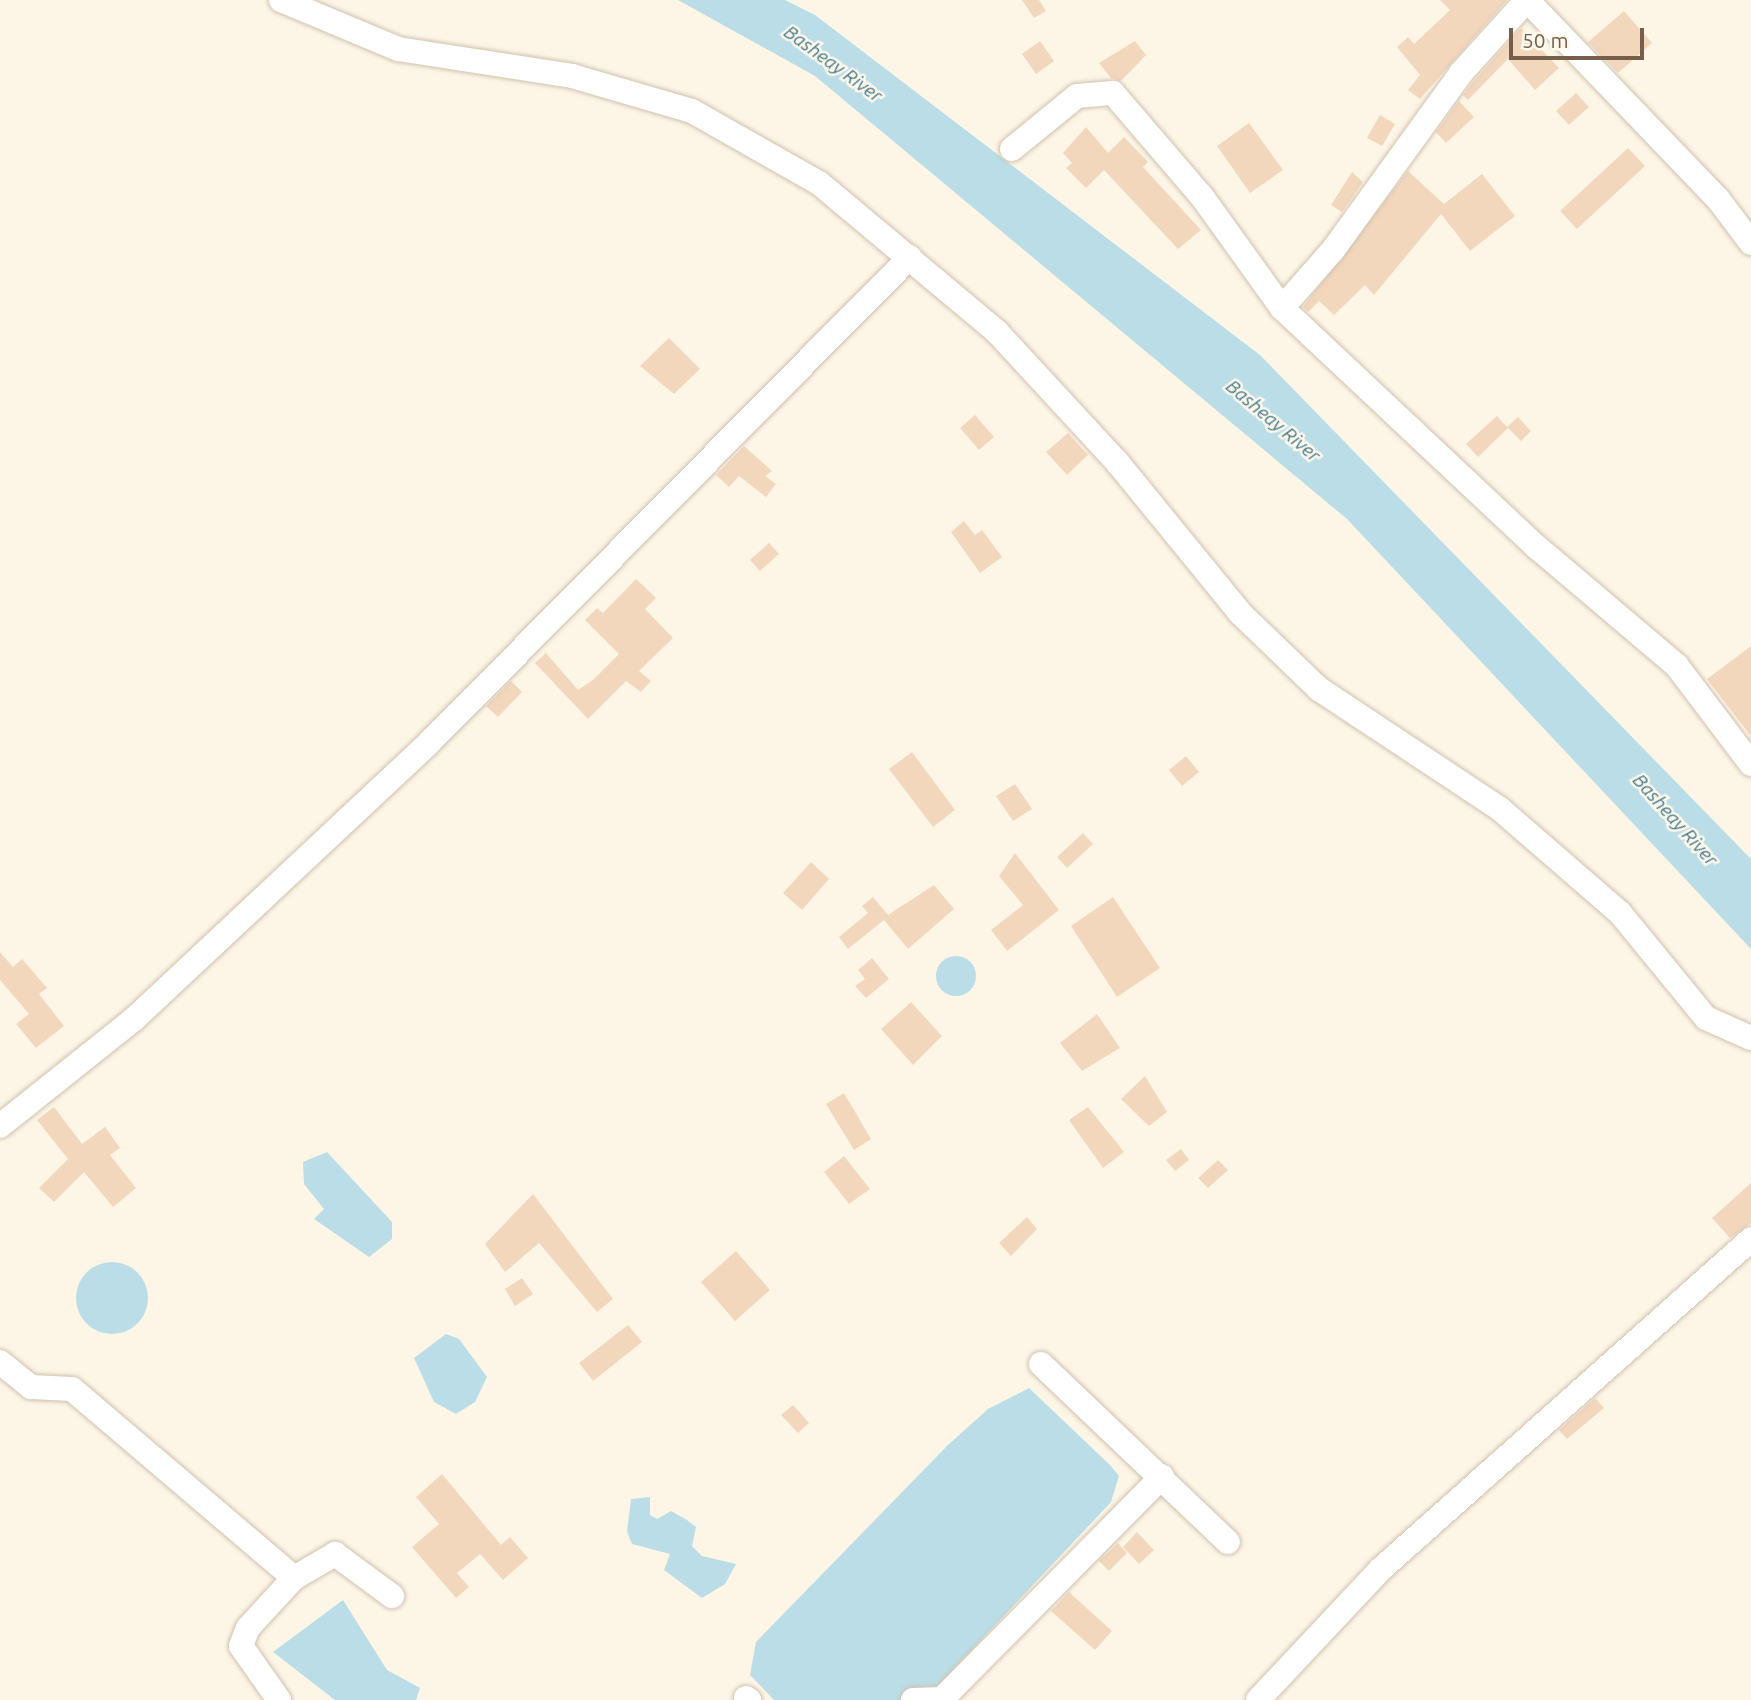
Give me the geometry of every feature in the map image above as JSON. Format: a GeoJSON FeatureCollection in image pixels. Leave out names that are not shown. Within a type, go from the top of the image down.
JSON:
{"type":"FeatureCollection","features":[{"type":"Feature","properties":{"kind":"street"},"geometry":{"type":"LineString","coordinates":[[281,0],[398,49],[572,76],[692,111],[819,183],[997,332],[1117,462],[1240,612],[1318,689],[1500,809],[1620,913],[1706,1018],[1751,1038]]}},
{"type":"Feature","properties":{"kind":"street"},"geometry":{"type":"LineString","coordinates":[[1282,308],[1333,250],[1461,73],[1527,0],[1562,31],[1751,243]]}},
{"type":"Feature","properties":{"kind":"street"},"geometry":{"type":"LineString","coordinates":[[1012,149],[1077,96],[1113,93],[1203,198],[1282,308],[1538,548],[1677,666],[1751,764]]}},
{"type":"Feature","properties":{"kind":"street"},"geometry":{"type":"LineString","coordinates":[[0,1126],[134,1019],[428,744],[910,257]]}},
{"type":"Feature","properties":{"kind":"street"},"geometry":{"type":"LineString","coordinates":[[1258,1700],[1381,1569],[1751,1239]]}},
{"type":"Feature","properties":{"kind":"street"},"geometry":{"type":"LineString","coordinates":[[0,1362],[30,1387],[72,1389],[294,1578]]}},
{"type":"Feature","properties":{"kind":"street"},"geometry":{"type":"LineString","coordinates":[[1041,1364],[1228,1542]]}},
{"type":"Feature","properties":{"kind":"street"},"geometry":{"type":"LineString","coordinates":[[913,1700],[942,1699],[1161,1477]]}},
{"type":"Feature","properties":{"kind":"street"},"geometry":{"type":"LineString","coordinates":[[279,1700],[241,1646],[248,1628],[294,1578],[335,1554],[392,1596]]}},
{"type":"Feature","properties":{"kind":"water","name":"Basheay River"},"geometry":{"type":"Polygon","coordinates":[[[678,0],[785,0],[815,15],[1260,355],[1751,859],[1751,949],[1347,519],[815,76],[678,0]]]}},
{"type":"Feature","properties":{"kind":"water"},"geometry":{"type":"Polygon","coordinates":[[[956,956],[970,962],[976,976],[970,990],[956,996],[942,990],[936,976],[942,962],[956,956]]]}},
{"type":"Feature","properties":{"kind":"water"},"geometry":{"type":"Polygon","coordinates":[[[327,1152],[392,1222],[392,1239],[369,1257],[314,1219],[324,1209],[304,1184],[303,1162],[327,1152]]]}},
{"type":"Feature","properties":{"kind":"water"},"geometry":{"type":"Polygon","coordinates":[[[112,1262],[132,1268],[142,1278],[148,1298],[142,1318],[132,1328],[112,1334],[92,1328],[82,1318],[76,1298],[82,1278],[92,1268],[112,1262]]]}},
{"type":"Feature","properties":{"kind":"water"},"geometry":{"type":"Polygon","coordinates":[[[446,1334],[459,1339],[487,1377],[475,1402],[456,1414],[434,1402],[414,1358],[446,1334]]]}},
{"type":"Feature","properties":{"kind":"water"},"geometry":{"type":"Polygon","coordinates":[[[1029,1388],[1119,1476],[1111,1502],[934,1690],[904,1700],[774,1700],[750,1675],[756,1642],[948,1445],[988,1409],[1029,1388]]]}},
{"type":"Feature","properties":{"kind":"water"},"geometry":{"type":"Polygon","coordinates":[[[650,1497],[650,1515],[657,1519],[671,1511],[696,1527],[692,1546],[702,1556],[736,1564],[725,1584],[702,1598],[664,1570],[670,1554],[632,1544],[627,1531],[631,1499],[650,1497]]]}},
{"type":"Feature","properties":{"kind":"water"},"geometry":{"type":"Polygon","coordinates":[[[343,1600],[387,1670],[420,1688],[416,1700],[335,1700],[273,1652],[343,1600]]]}},
{"type":"Feature","properties":{"kind":"building"},"geometry":{"type":"Polygon","coordinates":[[[1022,0],[1039,0],[1046,11],[1034,18],[1022,0]]]}},
{"type":"Feature","properties":{"kind":"building"},"geometry":{"type":"Polygon","coordinates":[[[1440,0],[1507,0],[1420,99],[1408,90],[1420,75],[1397,47],[1408,37],[1414,44],[1450,10],[1440,0]]]}},
{"type":"Feature","properties":{"kind":"building"},"geometry":{"type":"Polygon","coordinates":[[[1624,11],[1652,43],[1618,73],[1588,42],[1624,11]]]}},
{"type":"Feature","properties":{"kind":"building"},"geometry":{"type":"Polygon","coordinates":[[[1521,28],[1559,68],[1535,90],[1508,59],[1468,100],[1463,95],[1521,28]]]}},
{"type":"Feature","properties":{"kind":"building"},"geometry":{"type":"Polygon","coordinates":[[[1040,41],[1054,61],[1036,74],[1022,54],[1040,41]]]}},
{"type":"Feature","properties":{"kind":"building"},"geometry":{"type":"Polygon","coordinates":[[[1135,41],[1146,55],[1121,81],[1111,78],[1099,63],[1135,41]]]}},
{"type":"Feature","properties":{"kind":"building"},"geometry":{"type":"Polygon","coordinates":[[[1576,93],[1589,107],[1569,125],[1556,111],[1576,93]]]}},
{"type":"Feature","properties":{"kind":"building"},"geometry":{"type":"Polygon","coordinates":[[[1459,101],[1474,117],[1446,143],[1436,132],[1459,101]]]}},
{"type":"Feature","properties":{"kind":"building"},"geometry":{"type":"Polygon","coordinates":[[[1380,115],[1395,124],[1382,146],[1367,138],[1380,115]]]}},
{"type":"Feature","properties":{"kind":"building"},"geometry":{"type":"Polygon","coordinates":[[[1249,123],[1283,170],[1250,193],[1217,146],[1249,123]]]}},
{"type":"Feature","properties":{"kind":"building"},"geometry":{"type":"Polygon","coordinates":[[[1086,127],[1108,153],[1124,137],[1148,162],[1143,167],[1201,230],[1178,249],[1104,170],[1086,188],[1066,168],[1072,163],[1063,153],[1086,127]]]}},
{"type":"Feature","properties":{"kind":"building"},"geometry":{"type":"Polygon","coordinates":[[[1628,148],[1645,166],[1577,229],[1560,211],[1628,148]]]}},
{"type":"Feature","properties":{"kind":"building"},"geometry":{"type":"Polygon","coordinates":[[[1408,171],[1444,204],[1482,174],[1515,216],[1470,251],[1441,214],[1374,295],[1365,285],[1334,315],[1319,301],[1308,312],[1303,307],[1408,171]]]}},
{"type":"Feature","properties":{"kind":"building"},"geometry":{"type":"Polygon","coordinates":[[[1352,172],[1363,182],[1342,212],[1331,205],[1352,172]]]}},
{"type":"Feature","properties":{"kind":"building"},"geometry":{"type":"Polygon","coordinates":[[[669,338],[700,369],[674,394],[640,366],[669,338]]]}},
{"type":"Feature","properties":{"kind":"building"},"geometry":{"type":"Polygon","coordinates":[[[975,415],[994,437],[979,450],[960,428],[975,415]]]}},
{"type":"Feature","properties":{"kind":"building"},"geometry":{"type":"Polygon","coordinates":[[[1497,416],[1508,428],[1478,457],[1466,444],[1497,416]]]}},
{"type":"Feature","properties":{"kind":"building"},"geometry":{"type":"Polygon","coordinates":[[[1518,417],[1531,431],[1521,441],[1507,427],[1518,417]]]}},
{"type":"Feature","properties":{"kind":"building"},"geometry":{"type":"Polygon","coordinates":[[[1068,433],[1088,455],[1067,475],[1046,452],[1068,433]]]}},
{"type":"Feature","properties":{"kind":"building"},"geometry":{"type":"Polygon","coordinates":[[[744,446],[772,471],[765,476],[776,484],[766,497],[739,476],[729,487],[716,475],[744,446]]]}},
{"type":"Feature","properties":{"kind":"building"},"geometry":{"type":"Polygon","coordinates":[[[964,521],[975,535],[982,530],[1002,557],[980,573],[951,532],[964,521]]]}},
{"type":"Feature","properties":{"kind":"building"},"geometry":{"type":"Polygon","coordinates":[[[769,543],[779,554],[760,571],[750,560],[769,543]]]}},
{"type":"Feature","properties":{"kind":"building"},"geometry":{"type":"Polygon","coordinates":[[[636,579],[656,598],[645,609],[673,638],[639,671],[651,681],[641,692],[626,681],[588,719],[535,663],[546,653],[578,690],[593,680],[619,654],[585,620],[597,608],[603,613],[636,579]]]}},
{"type":"Feature","properties":{"kind":"building"},"geometry":{"type":"Polygon","coordinates":[[[1751,646],[1751,736],[1707,679],[1751,646]]]}},
{"type":"Feature","properties":{"kind":"building"},"geometry":{"type":"Polygon","coordinates":[[[511,681],[522,692],[498,717],[486,706],[511,681]]]}},
{"type":"Feature","properties":{"kind":"building"},"geometry":{"type":"Polygon","coordinates":[[[912,752],[955,810],[933,827],[889,769],[912,752]]]}},
{"type":"Feature","properties":{"kind":"building"},"geometry":{"type":"Polygon","coordinates":[[[1186,756],[1199,772],[1182,786],[1169,770],[1186,756]]]}},
{"type":"Feature","properties":{"kind":"building"},"geometry":{"type":"Polygon","coordinates":[[[1015,784],[1032,809],[1013,821],[996,796],[1015,784]]]}},
{"type":"Feature","properties":{"kind":"building"},"geometry":{"type":"Polygon","coordinates":[[[1083,833],[1093,844],[1067,868],[1057,857],[1083,833]]]}},
{"type":"Feature","properties":{"kind":"building"},"geometry":{"type":"Polygon","coordinates":[[[1015,853],[1059,910],[1007,951],[991,930],[1023,905],[999,876],[1015,853]]]}},
{"type":"Feature","properties":{"kind":"building"},"geometry":{"type":"Polygon","coordinates":[[[811,862],[829,879],[802,910],[783,893],[811,862]]]}},
{"type":"Feature","properties":{"kind":"building"},"geometry":{"type":"Polygon","coordinates":[[[934,885],[954,909],[908,949],[884,920],[848,949],[839,937],[868,913],[862,906],[873,897],[888,915],[934,885]]]}},
{"type":"Feature","properties":{"kind":"building"},"geometry":{"type":"Polygon","coordinates":[[[1113,897],[1160,968],[1117,997],[1071,926],[1113,897]]]}},
{"type":"Feature","properties":{"kind":"building"},"geometry":{"type":"Polygon","coordinates":[[[0,952],[13,967],[22,959],[47,988],[39,994],[64,1026],[36,1048],[16,1024],[29,1014],[0,980],[0,952]]]}},
{"type":"Feature","properties":{"kind":"building"},"geometry":{"type":"Polygon","coordinates":[[[872,958],[889,979],[866,998],[855,986],[865,979],[858,970],[872,958]]]}},
{"type":"Feature","properties":{"kind":"building"},"geometry":{"type":"Polygon","coordinates":[[[911,1002],[942,1036],[913,1065],[881,1029],[911,1002]]]}},
{"type":"Feature","properties":{"kind":"building"},"geometry":{"type":"Polygon","coordinates":[[[1097,1014],[1120,1048],[1082,1071],[1060,1043],[1097,1014]]]}},
{"type":"Feature","properties":{"kind":"building"},"geometry":{"type":"Polygon","coordinates":[[[1145,1076],[1167,1112],[1149,1126],[1121,1099],[1145,1076]]]}},
{"type":"Feature","properties":{"kind":"building"},"geometry":{"type":"Polygon","coordinates":[[[844,1093],[871,1139],[854,1150],[826,1104],[844,1093]]]}},
{"type":"Feature","properties":{"kind":"building"},"geometry":{"type":"Polygon","coordinates":[[[54,1107],[82,1144],[105,1127],[120,1148],[110,1155],[136,1188],[113,1207],[84,1172],[54,1202],[39,1188],[68,1159],[37,1120],[54,1107]]]}},
{"type":"Feature","properties":{"kind":"building"},"geometry":{"type":"Polygon","coordinates":[[[1088,1107],[1124,1152],[1103,1168],[1069,1120],[1088,1107]]]}},
{"type":"Feature","properties":{"kind":"building"},"geometry":{"type":"Polygon","coordinates":[[[1181,1149],[1189,1160],[1175,1171],[1166,1160],[1181,1149]]]}},
{"type":"Feature","properties":{"kind":"building"},"geometry":{"type":"Polygon","coordinates":[[[844,1156],[870,1189],[849,1204],[824,1172],[844,1156]]]}},
{"type":"Feature","properties":{"kind":"building"},"geometry":{"type":"Polygon","coordinates":[[[1218,1160],[1228,1170],[1208,1188],[1198,1178],[1218,1160]]]}},
{"type":"Feature","properties":{"kind":"building"},"geometry":{"type":"Polygon","coordinates":[[[1751,1183],[1751,1223],[1730,1238],[1712,1218],[1751,1183]]]}},
{"type":"Feature","properties":{"kind":"building"},"geometry":{"type":"Polygon","coordinates":[[[533,1194],[613,1299],[597,1312],[539,1243],[505,1272],[485,1244],[533,1194]]]}},
{"type":"Feature","properties":{"kind":"building"},"geometry":{"type":"Polygon","coordinates":[[[1027,1217],[1037,1229],[1011,1256],[999,1243],[1027,1217]]]}},
{"type":"Feature","properties":{"kind":"building"},"geometry":{"type":"Polygon","coordinates":[[[736,1251],[770,1290],[735,1321],[701,1282],[736,1251]]]}},
{"type":"Feature","properties":{"kind":"building"},"geometry":{"type":"Polygon","coordinates":[[[522,1278],[533,1294],[515,1306],[505,1289],[522,1278]]]}},
{"type":"Feature","properties":{"kind":"building"},"geometry":{"type":"Polygon","coordinates":[[[628,1325],[642,1342],[593,1381],[579,1363],[628,1325]]]}},
{"type":"Feature","properties":{"kind":"building"},"geometry":{"type":"Polygon","coordinates":[[[1595,1398],[1604,1408],[1567,1439],[1559,1430],[1595,1398]]]}},
{"type":"Feature","properties":{"kind":"building"},"geometry":{"type":"Polygon","coordinates":[[[793,1405],[809,1423],[798,1433],[781,1415],[793,1405]]]}},
{"type":"Feature","properties":{"kind":"building"},"geometry":{"type":"Polygon","coordinates":[[[442,1474],[501,1545],[510,1537],[528,1558],[503,1580],[480,1554],[457,1573],[469,1587],[456,1598],[412,1547],[439,1524],[416,1497],[442,1474]]]}},
{"type":"Feature","properties":{"kind":"building"},"geometry":{"type":"Polygon","coordinates":[[[1137,1532],[1154,1550],[1139,1564],[1123,1547],[1137,1532]]]}},
{"type":"Feature","properties":{"kind":"building"},"geometry":{"type":"Polygon","coordinates":[[[1118,1543],[1127,1553],[1109,1571],[1099,1561],[1118,1543]]]}},
{"type":"Feature","properties":{"kind":"building"},"geometry":{"type":"Polygon","coordinates":[[[1069,1592],[1112,1631],[1095,1650],[1051,1611],[1069,1592]]]}}]}
